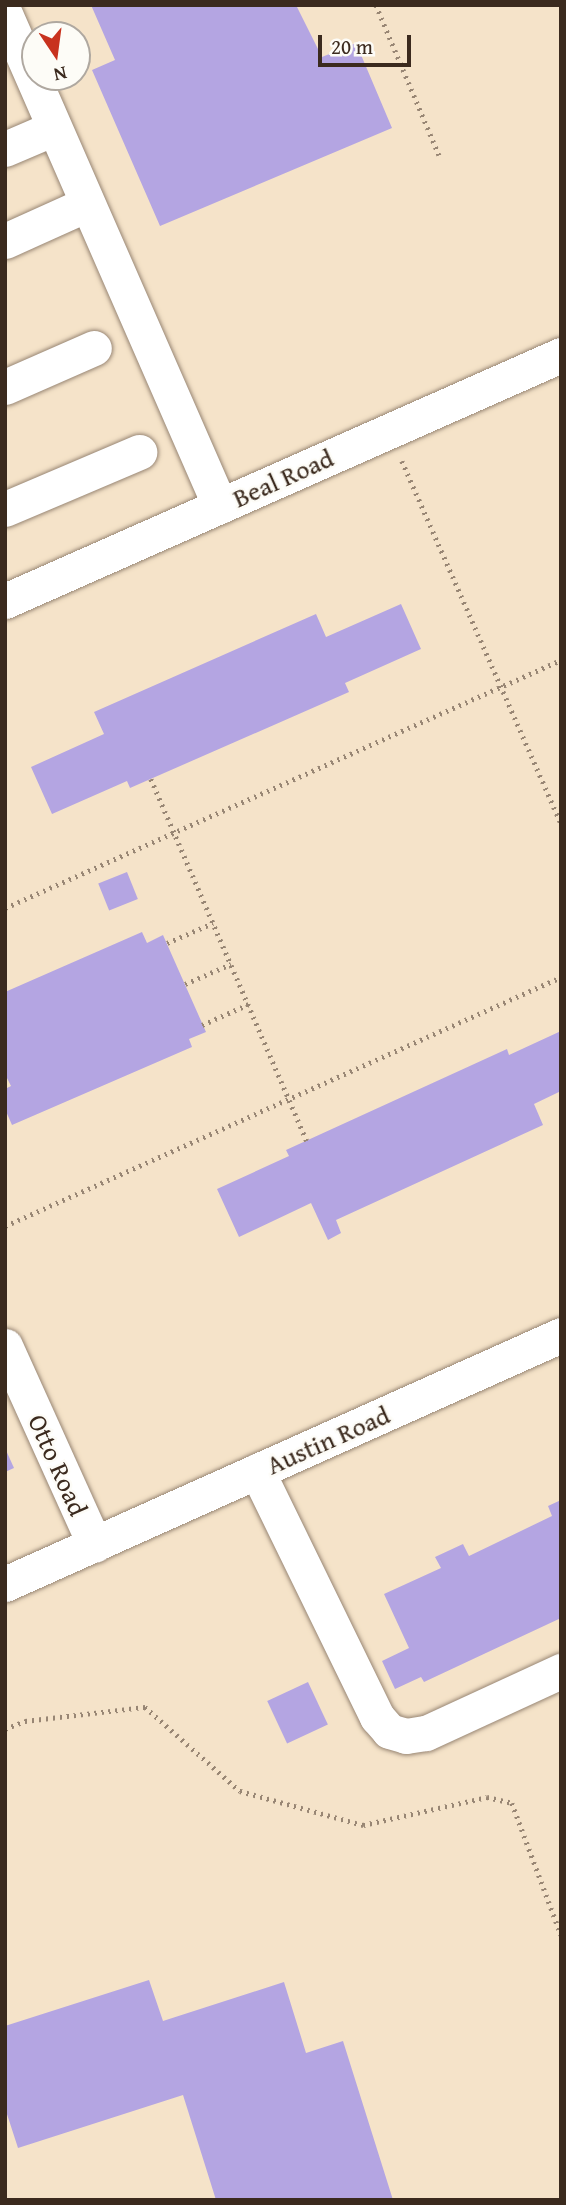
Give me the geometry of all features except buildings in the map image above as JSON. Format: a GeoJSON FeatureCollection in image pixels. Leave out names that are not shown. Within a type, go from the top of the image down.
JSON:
{"type":"FeatureCollection","features":[{"type":"Feature","properties":{"kind":"street"},"geometry":{"type":"LineString","coordinates":[[5,15],[14,58],[54,128],[220,506]]}},
{"type":"Feature","properties":{"kind":"street"},"geometry":{"type":"LineString","coordinates":[[5,149],[54,128]]}},
{"type":"Feature","properties":{"kind":"street"},"geometry":{"type":"LineString","coordinates":[[5,241],[87,204]]}},
{"type":"Feature","properties":{"kind":"street"},"geometry":{"type":"LineString","coordinates":[[5,387],[94,348]]}},
{"type":"Feature","properties":{"kind":"street","name":"Beal Road"},"geometry":{"type":"LineString","coordinates":[[5,601],[561,355]]}},
{"type":"Feature","properties":{"kind":"street"},"geometry":{"type":"LineString","coordinates":[[5,509],[139,452]]}},
{"type":"Feature","properties":{"kind":"street","name":"Austin Road"},"geometry":{"type":"LineString","coordinates":[[5,1584],[561,1335]]}},
{"type":"Feature","properties":{"kind":"street","name":"Otto Road"},"geometry":{"type":"LineString","coordinates":[[5,1346],[94,1545]]}},
{"type":"Feature","properties":{"kind":"street"},"geometry":{"type":"LineString","coordinates":[[257,1472],[377,1717],[389,1731],[406,1736],[426,1733],[561,1671]]}},
{"type":"Feature","properties":{"kind":"path"},"geometry":{"type":"LineString","coordinates":[[376,5],[439,155]]}},
{"type":"Feature","properties":{"kind":"path"},"geometry":{"type":"LineString","coordinates":[[389,431],[561,824]]}},
{"type":"Feature","properties":{"kind":"path"},"geometry":{"type":"LineString","coordinates":[[5,908],[561,660]]}},
{"type":"Feature","properties":{"kind":"path"},"geometry":{"type":"LineString","coordinates":[[150,779],[307,1141]]}},
{"type":"Feature","properties":{"kind":"path"},"geometry":{"type":"LineString","coordinates":[[167,943],[213,923]]}},
{"type":"Feature","properties":{"kind":"path"},"geometry":{"type":"LineString","coordinates":[[185,984],[231,964]]}},
{"type":"Feature","properties":{"kind":"path"},"geometry":{"type":"LineString","coordinates":[[5,1226],[561,976]]}},
{"type":"Feature","properties":{"kind":"path"},"geometry":{"type":"LineString","coordinates":[[202,1025],[248,1004]]}},
{"type":"Feature","properties":{"kind":"path"},"geometry":{"type":"LineString","coordinates":[[5,1729],[25,1721],[145,1707],[240,1791],[363,1825],[488,1797],[512,1803],[561,1935]]}}]}
